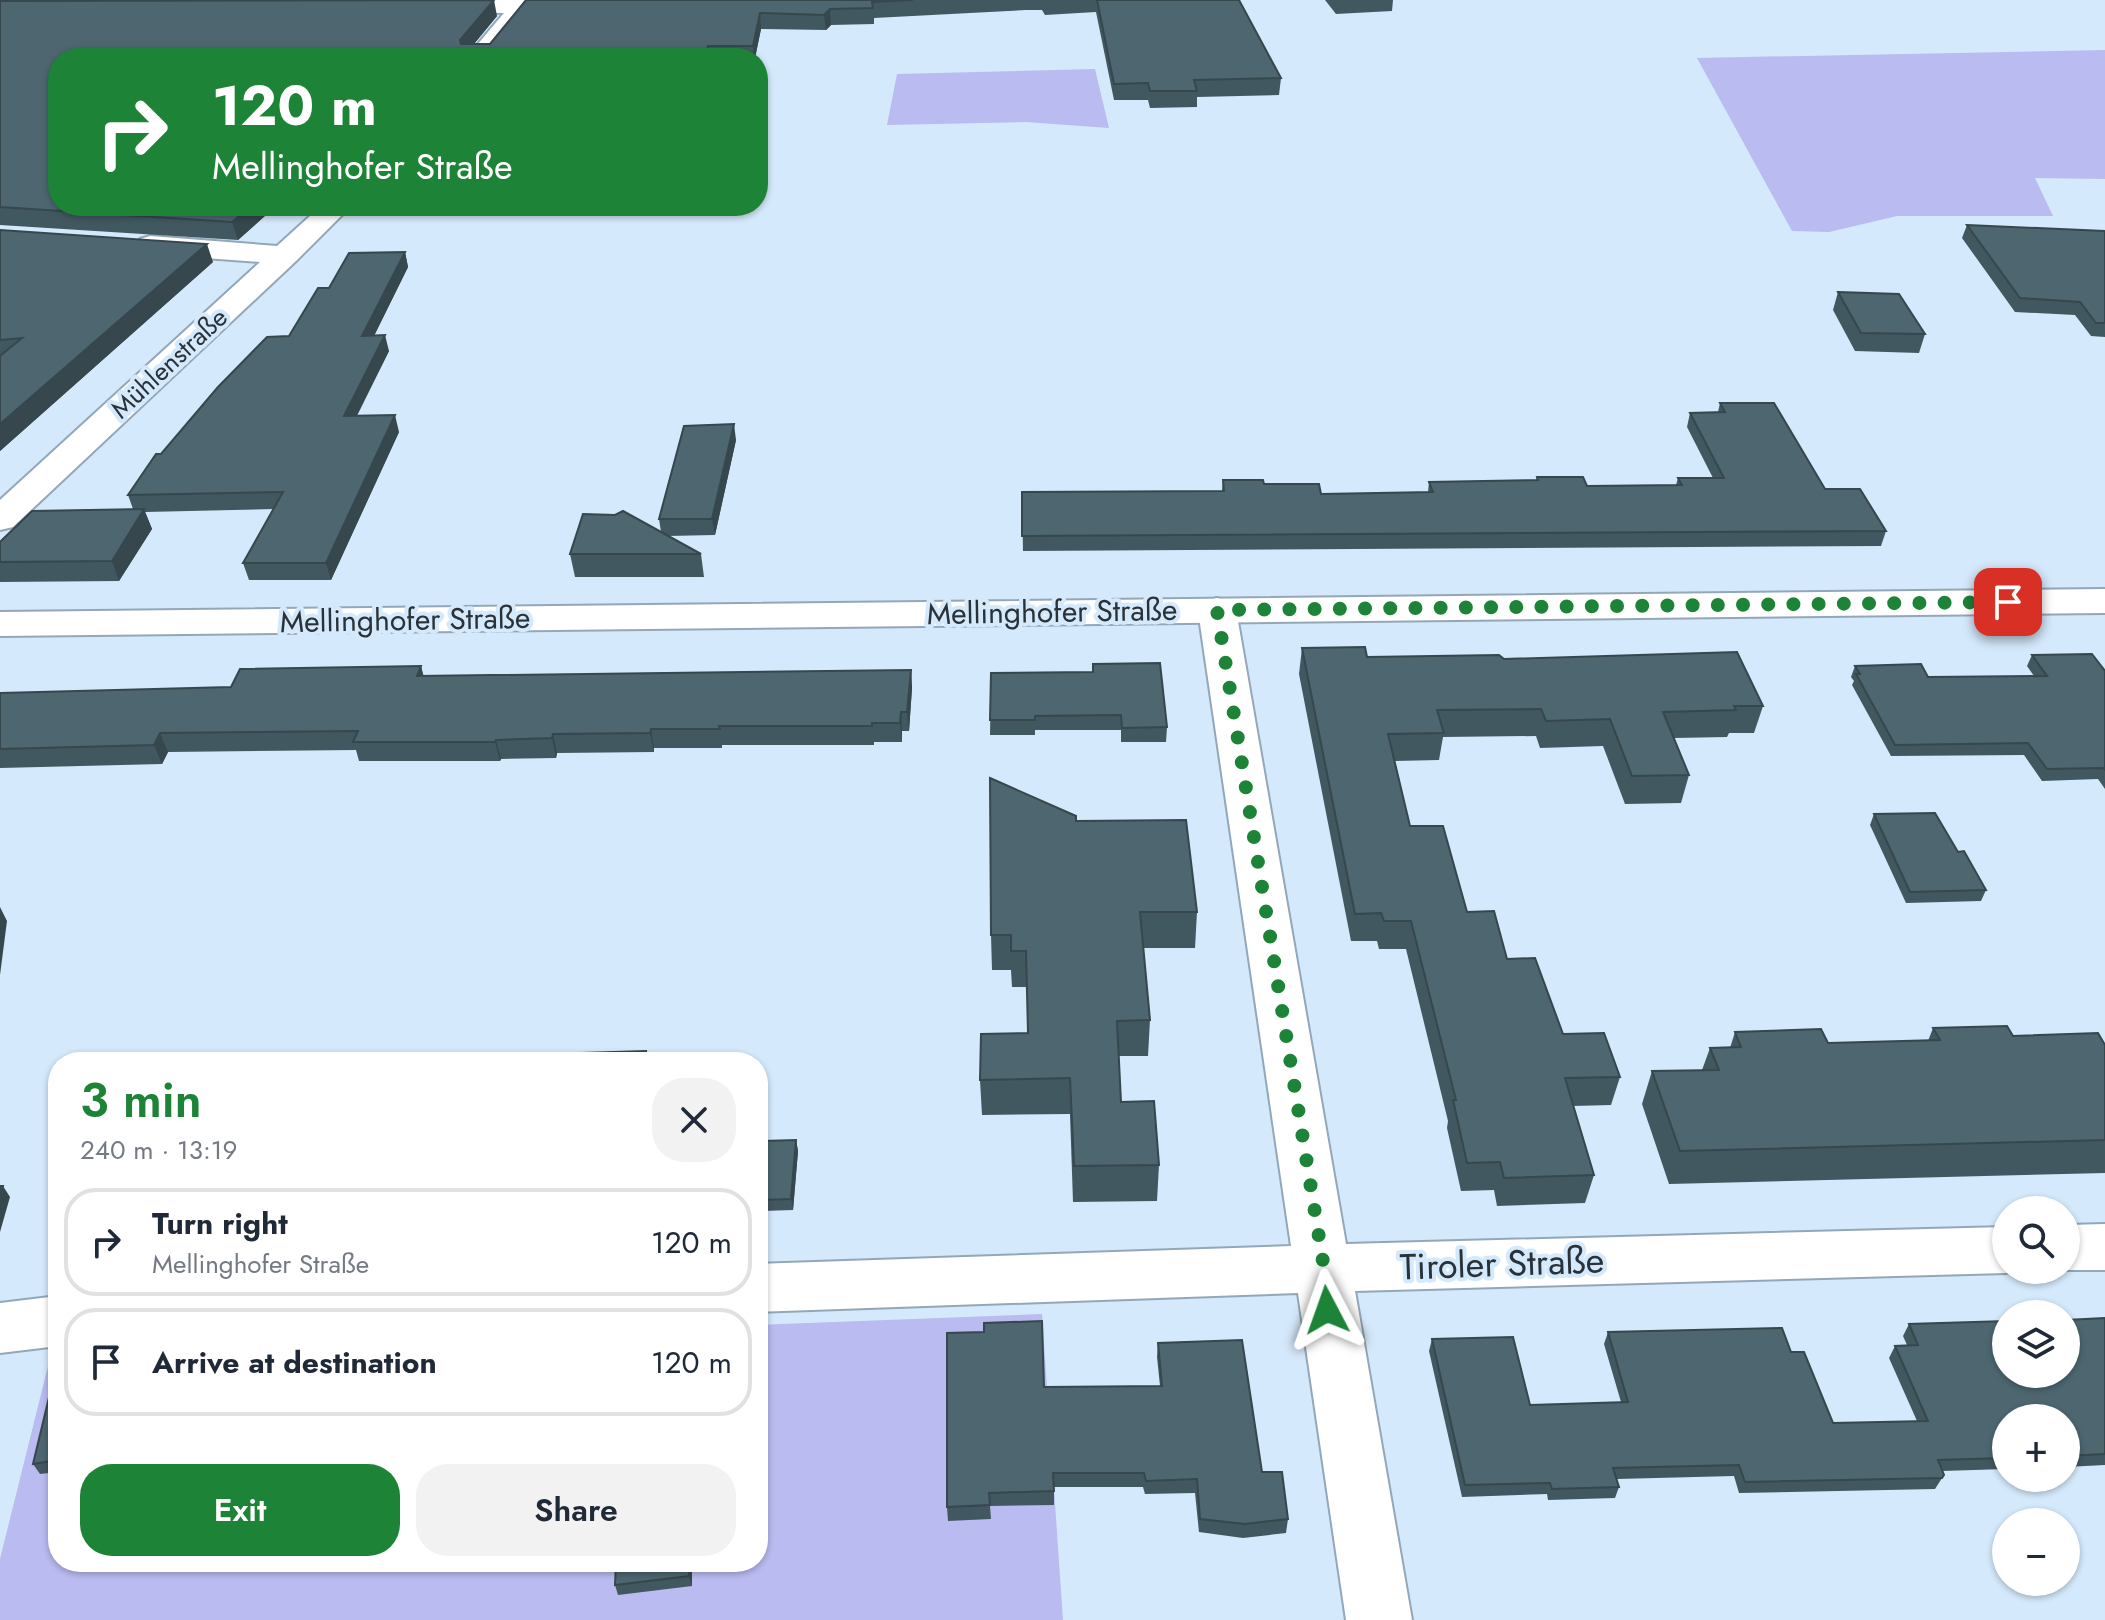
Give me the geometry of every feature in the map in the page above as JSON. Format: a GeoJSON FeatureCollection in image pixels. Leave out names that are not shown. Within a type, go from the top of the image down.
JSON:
{"type":"FeatureCollection","features":[{"type":"Feature","properties":{"kind":"street"},"geometry":{"type":"LineString","coordinates":[[417,5],[627,0]]}},
{"type":"Feature","properties":{"kind":"street"},"geometry":{"type":"LineString","coordinates":[[486,48],[522,3]]}},
{"type":"Feature","properties":{"kind":"street","name":"Mühlenstraße"},"geometry":{"type":"LineString","coordinates":[[0,519],[327,216]]}},
{"type":"Feature","properties":{"kind":"street"},"geometry":{"type":"LineString","coordinates":[[125,244],[286,255]]}},
{"type":"Feature","properties":{"kind":"street","name":"Mellinghofer Straße"},"geometry":{"type":"LineString","coordinates":[[0,624],[2104,602]]}},
{"type":"Feature","properties":{"kind":"street"},"geometry":{"type":"LineString","coordinates":[[1217,610],[1379,1620]]}},
{"type":"Feature","properties":{"kind":"street"},"geometry":{"type":"LineString","coordinates":[[2080,1248],[2105,1247]]}},
{"type":"Feature","properties":{"kind":"street","name":"Tiroler Straße"},"geometry":{"type":"LineString","coordinates":[[768,1288],[1230,1274],[1324,1268],[1992,1250]]}},
{"type":"Feature","properties":{"kind":"street"},"geometry":{"type":"LineString","coordinates":[[0,1328],[48,1322]]}},
{"type":"Feature","properties":{"kind":"shaded area"},"geometry":{"type":"Polygon","coordinates":[[[2105,50],[2105,179],[2035,178],[2053,216],[1897,216],[1829,232],[1792,231],[1697,58],[2105,50]]]}},
{"type":"Feature","properties":{"kind":"shaded area"},"geometry":{"type":"Polygon","coordinates":[[[1095,69],[1109,128],[1026,122],[887,125],[897,74],[1095,69]]]}},
{"type":"Feature","properties":{"kind":"shaded area"},"geometry":{"type":"Polygon","coordinates":[[[1042,1314],[1063,1620],[0,1620],[0,1559],[48,1366],[48,1572],[768,1572],[768,1325],[1042,1314]]]}},
{"type":"Feature","properties":{"kind":"building"},"geometry":{"type":"Polygon","coordinates":[[[494,0],[460,40],[461,44],[490,44],[526,0],[913,0],[872,2],[873,8],[830,9],[824,15],[760,13],[753,46],[48,48],[48,210],[0,207],[0,1],[494,0]]]}},
{"type":"Feature","properties":{"kind":"building"},"geometry":{"type":"Polygon","coordinates":[[[1097,0],[1239,0],[1281,78],[1194,80],[1197,91],[1150,91],[1148,83],[1114,84],[1097,0]]]}},
{"type":"Feature","properties":{"kind":"building"},"geometry":{"type":"Polygon","coordinates":[[[139,216],[239,216],[232,222],[139,216]]]}},
{"type":"Feature","properties":{"kind":"building"},"geometry":{"type":"Polygon","coordinates":[[[1967,225],[2105,231],[2105,323],[2096,323],[2080,302],[2020,298],[1967,225]]]}},
{"type":"Feature","properties":{"kind":"building"},"geometry":{"type":"Polygon","coordinates":[[[0,230],[207,244],[0,424],[0,356],[22,338],[0,340],[0,230]]]}},
{"type":"Feature","properties":{"kind":"building"},"geometry":{"type":"Polygon","coordinates":[[[405,252],[362,336],[385,335],[344,416],[395,415],[326,563],[243,563],[283,492],[128,495],[156,454],[161,454],[218,387],[267,337],[289,336],[318,288],[329,288],[349,253],[405,252]]]}},
{"type":"Feature","properties":{"kind":"building"},"geometry":{"type":"Polygon","coordinates":[[[1838,292],[1899,294],[1925,334],[1861,333],[1838,292]]]}},
{"type":"Feature","properties":{"kind":"building"},"geometry":{"type":"Polygon","coordinates":[[[1720,403],[1774,403],[1825,489],[1860,489],[1886,531],[1022,536],[1022,492],[1224,491],[1223,480],[1263,480],[1264,484],[1319,484],[1321,494],[1433,492],[1429,482],[1583,477],[1587,486],[1682,485],[1678,478],[1724,478],[1690,413],[1725,412],[1720,403]]]}},
{"type":"Feature","properties":{"kind":"building"},"geometry":{"type":"Polygon","coordinates":[[[734,424],[712,519],[659,519],[684,426],[734,424]]]}},
{"type":"Feature","properties":{"kind":"building"},"geometry":{"type":"Polygon","coordinates":[[[144,509],[112,561],[0,562],[0,542],[32,511],[144,509]]]}},
{"type":"Feature","properties":{"kind":"building"},"geometry":{"type":"Polygon","coordinates":[[[623,511],[701,554],[570,554],[583,514],[615,515],[623,511]]]}},
{"type":"Feature","properties":{"kind":"building"},"geometry":{"type":"Polygon","coordinates":[[[1365,647],[1367,657],[1499,655],[1504,659],[1737,652],[1763,706],[1663,712],[1689,775],[1632,776],[1610,719],[1546,721],[1541,709],[1437,710],[1444,733],[1388,734],[1410,826],[1443,826],[1467,912],[1494,911],[1507,959],[1535,958],[1563,1034],[1604,1033],[1620,1077],[1565,1078],[1594,1175],[1504,1178],[1500,1162],[1467,1163],[1453,1100],[1456,1100],[1411,921],[1384,921],[1381,913],[1355,914],[1302,648],[1365,647]]]}},
{"type":"Feature","properties":{"kind":"building"},"geometry":{"type":"Polygon","coordinates":[[[2092,654],[2105,671],[2105,770],[2047,769],[2028,743],[1895,745],[1856,674],[1860,674],[1855,666],[1921,664],[1928,677],[2047,676],[2032,655],[2092,654]]]}},
{"type":"Feature","properties":{"kind":"building"},"geometry":{"type":"Polygon","coordinates":[[[1160,663],[1167,727],[1122,728],[1121,715],[990,720],[991,673],[1093,672],[1093,664],[1160,663]]]}},
{"type":"Feature","properties":{"kind":"building"},"geometry":{"type":"Polygon","coordinates":[[[421,666],[417,676],[911,670],[907,712],[901,712],[900,723],[872,723],[872,726],[719,726],[720,729],[651,729],[650,733],[553,734],[552,738],[495,742],[353,742],[358,731],[160,733],[154,745],[0,749],[0,693],[231,687],[240,669],[421,666]]]}},
{"type":"Feature","properties":{"kind":"building"},"geometry":{"type":"Polygon","coordinates":[[[990,778],[1076,816],[1076,821],[1186,820],[1197,912],[1140,912],[1150,1020],[1117,1021],[1121,1102],[1154,1101],[1159,1165],[1074,1166],[1070,1078],[980,1080],[981,1034],[1028,1033],[1026,951],[1011,951],[1011,935],[991,935],[990,778]]]}},
{"type":"Feature","properties":{"kind":"building"},"geometry":{"type":"Polygon","coordinates":[[[1935,813],[1958,852],[1964,851],[1986,890],[1910,892],[1874,814],[1935,813]]]}},
{"type":"Feature","properties":{"kind":"building"},"geometry":{"type":"Polygon","coordinates":[[[2007,1026],[2013,1036],[2098,1033],[2105,1045],[2105,1140],[1680,1151],[1652,1071],[1719,1070],[1710,1048],[1741,1047],[1735,1032],[1821,1029],[1828,1043],[1940,1040],[1933,1028],[2007,1026]]]}},
{"type":"Feature","properties":{"kind":"building"},"geometry":{"type":"Polygon","coordinates":[[[796,1140],[791,1199],[768,1200],[768,1141],[796,1140]]]}},
{"type":"Feature","properties":{"kind":"building"},"geometry":{"type":"Polygon","coordinates":[[[2105,1318],[2105,1454],[2080,1455],[2080,1404],[1992,1404],[1992,1458],[1938,1460],[1944,1475],[1942,1478],[1745,1482],[1739,1465],[1613,1468],[1619,1487],[1552,1489],[1550,1483],[1465,1485],[1432,1339],[1513,1337],[1530,1405],[1628,1402],[1608,1332],[1782,1328],[1791,1352],[1804,1352],[1833,1423],[1928,1421],[1895,1346],[1918,1345],[1909,1324],[1992,1321],[1992,1388],[2080,1388],[2080,1319],[2105,1318]]]}},
{"type":"Feature","properties":{"kind":"building"},"geometry":{"type":"Polygon","coordinates":[[[1042,1321],[1044,1387],[1162,1386],[1158,1343],[1242,1340],[1262,1472],[1282,1472],[1288,1519],[1245,1524],[1200,1519],[1197,1479],[1146,1481],[1144,1473],[1053,1473],[1054,1491],[989,1493],[990,1505],[947,1507],[947,1333],[984,1332],[984,1323],[1042,1321]]]}},
{"type":"Feature","properties":{"kind":"building"},"geometry":{"type":"Polygon","coordinates":[[[48,1402],[48,1462],[33,1464],[48,1402]]]}},
{"type":"Feature","properties":{"kind":"building"},"geometry":{"type":"Polygon","coordinates":[[[616,1572],[689,1572],[689,1576],[615,1585],[616,1572]]]}},
{"type":"Feature","properties":{"kind":"route"},"geometry":{"type":"LineString","coordinates":[[1327,1310],[1324,1268],[1217,610],[2008,602]]}}]}
